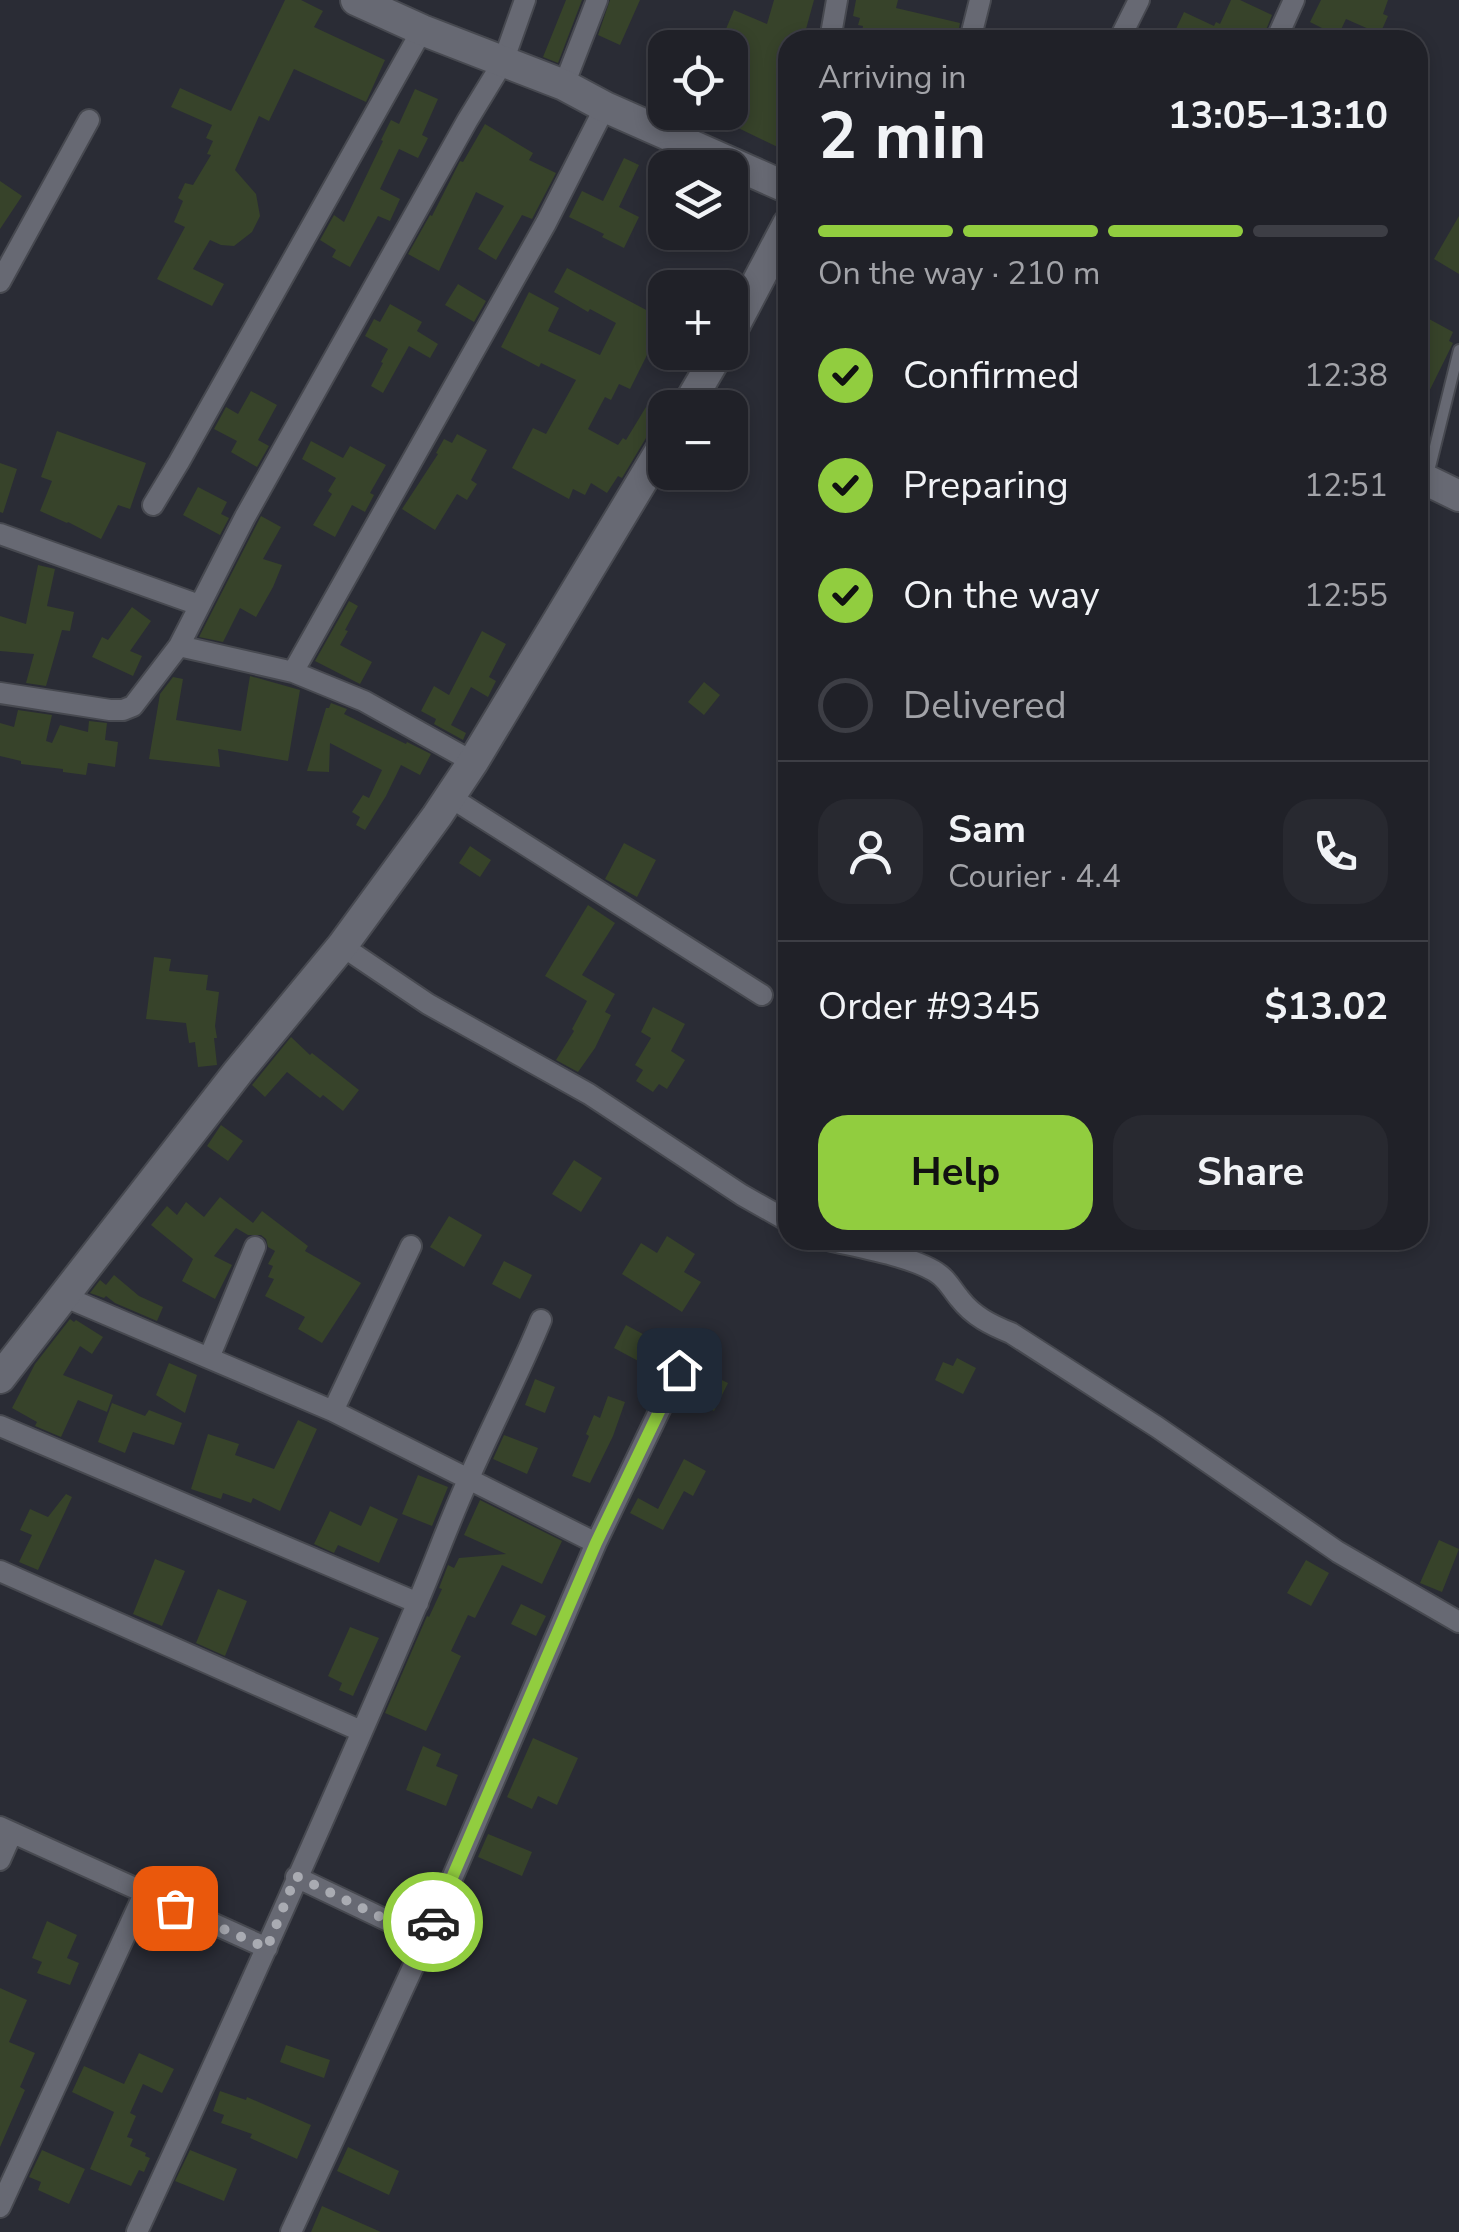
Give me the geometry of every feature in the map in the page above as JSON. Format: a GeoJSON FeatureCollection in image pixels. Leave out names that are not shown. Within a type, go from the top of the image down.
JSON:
{"type":"FeatureCollection","features":[{"type":"Feature","properties":{"kind":"street"},"geometry":{"type":"LineString","coordinates":[[356,0],[564,85],[778,184]]}},
{"type":"Feature","properties":{"kind":"street"},"geometry":{"type":"LineString","coordinates":[[0,692],[122,710],[133,706],[179,646],[350,328],[503,62],[525,0]]}},
{"type":"Feature","properties":{"kind":"street"},"geometry":{"type":"LineString","coordinates":[[564,85],[596,0]]}},
{"type":"Feature","properties":{"kind":"street"},"geometry":{"type":"LineString","coordinates":[[832,30],[837,0]]}},
{"type":"Feature","properties":{"kind":"street"},"geometry":{"type":"LineString","coordinates":[[972,30],[980,0]]}},
{"type":"Feature","properties":{"kind":"street"},"geometry":{"type":"LineString","coordinates":[[1124,30],[1138,0]]}},
{"type":"Feature","properties":{"kind":"street"},"geometry":{"type":"LineString","coordinates":[[1280,30],[1294,0]]}},
{"type":"Feature","properties":{"kind":"street"},"geometry":{"type":"LineString","coordinates":[[153,504],[422,30]]}},
{"type":"Feature","properties":{"kind":"street"},"geometry":{"type":"LineString","coordinates":[[293,672],[546,224],[605,107]]}},
{"type":"Feature","properties":{"kind":"street"},"geometry":{"type":"LineString","coordinates":[[0,282],[89,120]]}},
{"type":"Feature","properties":{"kind":"street"},"geometry":{"type":"LineString","coordinates":[[748,300],[778,243]]}},
{"type":"Feature","properties":{"kind":"street"},"geometry":{"type":"LineString","coordinates":[[0,1378],[238,1072],[342,946],[450,797],[648,471]]}},
{"type":"Feature","properties":{"kind":"street"},"geometry":{"type":"LineString","coordinates":[[1428,481],[1459,496]]}},
{"type":"Feature","properties":{"kind":"street"},"geometry":{"type":"LineString","coordinates":[[0,534],[200,604]]}},
{"type":"Feature","properties":{"kind":"street"},"geometry":{"type":"LineString","coordinates":[[179,646],[293,672],[364,701],[473,762]]}},
{"type":"Feature","properties":{"kind":"street"},"geometry":{"type":"LineString","coordinates":[[450,797],[762,995]]}},
{"type":"Feature","properties":{"kind":"street"},"geometry":{"type":"LineString","coordinates":[[342,946],[428,1004],[589,1094],[778,1215]]}},
{"type":"Feature","properties":{"kind":"street"},"geometry":{"type":"LineString","coordinates":[[333,1411],[411,1246]]}},
{"type":"Feature","properties":{"kind":"street"},"geometry":{"type":"LineString","coordinates":[[209,1358],[255,1247]]}},
{"type":"Feature","properties":{"kind":"street"},"geometry":{"type":"LineString","coordinates":[[866,1250],[941,1275],[984,1322],[1011,1333],[1158,1427],[1338,1552],[1459,1622]]}},
{"type":"Feature","properties":{"kind":"street"},"geometry":{"type":"LineString","coordinates":[[63,1296],[333,1411],[596,1543]]}},
{"type":"Feature","properties":{"kind":"street"},"geometry":{"type":"LineString","coordinates":[[137,2232],[267,1948],[541,1320]]}},
{"type":"Feature","properties":{"kind":"street"},"geometry":{"type":"LineString","coordinates":[[291,2232],[426,1939],[596,1543],[679,1370]]}},
{"type":"Feature","properties":{"kind":"street"},"geometry":{"type":"LineString","coordinates":[[0,1426],[418,1604]]}},
{"type":"Feature","properties":{"kind":"street"},"geometry":{"type":"LineString","coordinates":[[0,1572],[360,1731]]}},
{"type":"Feature","properties":{"kind":"street"},"geometry":{"type":"LineString","coordinates":[[0,1860],[6,1830],[267,1948]]}},
{"type":"Feature","properties":{"kind":"street"},"geometry":{"type":"LineString","coordinates":[[296,1876],[426,1939]]}},
{"type":"Feature","properties":{"kind":"street"},"geometry":{"type":"LineString","coordinates":[[0,2206],[144,1894]]}},
{"type":"Feature","properties":{"kind":"lane"},"geometry":{"type":"LineString","coordinates":[[1428,457],[1459,350]]}},
{"type":"Feature","properties":{"kind":"building"},"geometry":{"type":"Polygon","coordinates":[[[285,0],[301,0],[323,11],[314,27],[385,60],[366,102],[294,69],[269,121],[259,116],[235,170],[256,194],[260,216],[252,232],[234,246],[210,240],[193,269],[224,284],[212,306],[157,279],[185,227],[174,222],[183,201],[178,198],[185,183],[193,185],[211,155],[207,154],[213,141],[206,138],[212,125],[171,107],[180,88],[231,111],[285,0]]]}},
{"type":"Feature","properties":{"kind":"building"},"geometry":{"type":"Polygon","coordinates":[[[566,0],[582,0],[558,63],[543,57],[566,0]]]}},
{"type":"Feature","properties":{"kind":"building"},"geometry":{"type":"Polygon","coordinates":[[[610,0],[640,0],[620,45],[598,35],[610,0]]]}},
{"type":"Feature","properties":{"kind":"building"},"geometry":{"type":"Polygon","coordinates":[[[774,0],[814,0],[806,30],[778,30],[778,147],[742,130],[748,130],[748,30],[726,30],[734,10],[767,24],[774,0]]]}},
{"type":"Feature","properties":{"kind":"building"},"geometry":{"type":"Polygon","coordinates":[[[856,0],[898,0],[896,8],[960,23],[959,30],[862,30],[863,26],[858,25],[860,18],[853,16],[856,0]]]}},
{"type":"Feature","properties":{"kind":"building"},"geometry":{"type":"Polygon","coordinates":[[[1231,0],[1240,0],[1272,15],[1266,30],[1176,29],[1184,12],[1214,26],[1216,22],[1220,24],[1231,0]]]}},
{"type":"Feature","properties":{"kind":"building"},"geometry":{"type":"Polygon","coordinates":[[[1321,0],[1388,0],[1383,14],[1388,16],[1382,30],[1371,30],[1346,19],[1341,30],[1326,30],[1310,22],[1321,0]]]}},
{"type":"Feature","properties":{"kind":"building"},"geometry":{"type":"Polygon","coordinates":[[[415,89],[438,99],[422,135],[428,138],[418,158],[399,149],[380,189],[400,199],[390,221],[378,216],[350,267],[332,257],[336,250],[320,240],[334,215],[344,222],[391,120],[399,124],[415,89]]]}},
{"type":"Feature","properties":{"kind":"building"},"geometry":{"type":"Polygon","coordinates":[[[485,124],[533,153],[529,160],[556,173],[532,219],[522,215],[496,260],[478,249],[504,206],[476,192],[439,271],[408,254],[485,124]]]}},
{"type":"Feature","properties":{"kind":"building"},"geometry":{"type":"Polygon","coordinates":[[[624,158],[639,165],[619,207],[639,217],[624,248],[569,217],[582,191],[603,201],[624,158]]]}},
{"type":"Feature","properties":{"kind":"building"},"geometry":{"type":"Polygon","coordinates":[[[0,181],[22,196],[0,229],[0,181]]]}},
{"type":"Feature","properties":{"kind":"building"},"geometry":{"type":"Polygon","coordinates":[[[1459,216],[1459,274],[1434,259],[1459,216]]]}},
{"type":"Feature","properties":{"kind":"building"},"geometry":{"type":"Polygon","coordinates":[[[567,268],[648,311],[648,353],[630,389],[619,384],[611,400],[605,397],[588,429],[618,445],[623,438],[626,440],[648,408],[648,435],[622,478],[618,476],[607,493],[591,483],[585,495],[573,489],[569,499],[512,468],[533,428],[546,434],[576,380],[541,363],[539,367],[501,347],[529,292],[559,308],[548,331],[600,355],[616,323],[554,292],[567,268]]]}},
{"type":"Feature","properties":{"kind":"building"},"geometry":{"type":"Polygon","coordinates":[[[458,284],[486,301],[474,322],[445,305],[458,284]]]}},
{"type":"Feature","properties":{"kind":"building"},"geometry":{"type":"Polygon","coordinates":[[[390,304],[422,322],[417,331],[438,344],[430,358],[409,346],[383,393],[371,386],[388,349],[365,336],[374,319],[380,322],[390,304]]]}},
{"type":"Feature","properties":{"kind":"building"},"geometry":{"type":"Polygon","coordinates":[[[1428,318],[1453,332],[1449,341],[1453,343],[1428,394],[1428,318]]]}},
{"type":"Feature","properties":{"kind":"building"},"geometry":{"type":"Polygon","coordinates":[[[251,391],[277,405],[258,440],[269,446],[257,467],[231,452],[237,441],[214,429],[226,407],[238,414],[251,391]]]}},
{"type":"Feature","properties":{"kind":"building"},"geometry":{"type":"Polygon","coordinates":[[[57,431],[146,463],[130,509],[118,505],[101,539],[40,511],[52,481],[41,477],[57,431]]]}},
{"type":"Feature","properties":{"kind":"building"},"geometry":{"type":"Polygon","coordinates":[[[457,434],[487,450],[471,480],[477,484],[467,500],[457,494],[435,530],[402,509],[444,439],[452,443],[457,434]]]}},
{"type":"Feature","properties":{"kind":"building"},"geometry":{"type":"Polygon","coordinates":[[[311,441],[343,458],[350,446],[386,465],[370,493],[374,495],[365,512],[352,505],[335,537],[313,525],[332,494],[328,491],[336,478],[302,459],[311,441]]]}},
{"type":"Feature","properties":{"kind":"building"},"geometry":{"type":"Polygon","coordinates":[[[0,463],[17,469],[3,513],[0,512],[0,463]]]}},
{"type":"Feature","properties":{"kind":"building"},"geometry":{"type":"Polygon","coordinates":[[[198,487],[227,502],[221,514],[229,518],[220,535],[183,515],[198,487]]]}},
{"type":"Feature","properties":{"kind":"building"},"geometry":{"type":"Polygon","coordinates":[[[261,516],[281,527],[263,559],[282,565],[273,587],[256,617],[240,608],[223,642],[199,637],[261,516]]]}},
{"type":"Feature","properties":{"kind":"building"},"geometry":{"type":"Polygon","coordinates":[[[38,565],[55,569],[47,606],[74,612],[70,631],[62,630],[46,686],[26,683],[34,654],[0,651],[0,616],[26,624],[38,565]]]}},
{"type":"Feature","properties":{"kind":"building"},"geometry":{"type":"Polygon","coordinates":[[[349,601],[358,606],[340,645],[372,662],[360,684],[315,661],[349,601]]]}},
{"type":"Feature","properties":{"kind":"building"},"geometry":{"type":"Polygon","coordinates":[[[132,607],[151,621],[130,651],[142,656],[133,676],[92,657],[102,637],[108,640],[132,607]]]}},
{"type":"Feature","properties":{"kind":"building"},"geometry":{"type":"Polygon","coordinates":[[[482,631],[506,644],[489,677],[496,681],[488,697],[471,687],[451,725],[466,733],[463,740],[434,724],[436,719],[421,711],[434,686],[449,695],[482,631]]]}},
{"type":"Feature","properties":{"kind":"building"},"geometry":{"type":"Polygon","coordinates":[[[250,676],[300,690],[288,761],[218,749],[220,767],[149,759],[160,694],[173,677],[183,679],[176,720],[241,731],[250,676]]]}},
{"type":"Feature","properties":{"kind":"building"},"geometry":{"type":"Polygon","coordinates":[[[704,682],[720,695],[704,715],[688,702],[704,682]]]}},
{"type":"Feature","properties":{"kind":"building"},"geometry":{"type":"Polygon","coordinates":[[[331,703],[347,709],[344,714],[431,754],[420,775],[401,765],[365,830],[356,825],[360,817],[352,812],[363,795],[369,798],[382,770],[330,743],[329,772],[307,771],[326,708],[331,703]]]}},
{"type":"Feature","properties":{"kind":"building"},"geometry":{"type":"Polygon","coordinates":[[[18,710],[52,715],[46,741],[52,743],[60,725],[88,732],[89,721],[107,723],[105,740],[118,742],[115,767],[88,763],[86,775],[21,764],[0,756],[0,723],[14,727],[18,710]]]}},
{"type":"Feature","properties":{"kind":"building"},"geometry":{"type":"Polygon","coordinates":[[[624,843],[656,860],[637,897],[605,879],[624,843]]]}},
{"type":"Feature","properties":{"kind":"building"},"geometry":{"type":"Polygon","coordinates":[[[470,846],[491,860],[480,877],[459,863],[470,846]]]}},
{"type":"Feature","properties":{"kind":"building"},"geometry":{"type":"Polygon","coordinates":[[[588,905],[615,923],[582,975],[615,994],[605,1012],[611,1015],[578,1072],[556,1060],[587,1001],[545,976],[588,905]]]}},
{"type":"Feature","properties":{"kind":"building"},"geometry":{"type":"Polygon","coordinates":[[[154,957],[171,959],[169,971],[208,975],[206,990],[219,992],[214,1038],[217,1065],[198,1067],[195,1042],[189,1043],[186,1023],[146,1019],[154,957]]]}},
{"type":"Feature","properties":{"kind":"building"},"geometry":{"type":"Polygon","coordinates":[[[653,1007],[685,1024],[671,1051],[685,1060],[667,1089],[659,1084],[653,1092],[636,1081],[643,1070],[635,1065],[651,1038],[641,1032],[653,1007]]]}},
{"type":"Feature","properties":{"kind":"building"},"geometry":{"type":"Polygon","coordinates":[[[291,1037],[359,1090],[343,1111],[287,1072],[265,1097],[252,1085],[291,1037]]]}},
{"type":"Feature","properties":{"kind":"building"},"geometry":{"type":"Polygon","coordinates":[[[221,1125],[243,1141],[228,1161],[207,1146],[221,1125]]]}},
{"type":"Feature","properties":{"kind":"building"},"geometry":{"type":"Polygon","coordinates":[[[574,1160],[602,1178],[581,1212],[552,1194],[574,1160]]]}},
{"type":"Feature","properties":{"kind":"building"},"geometry":{"type":"Polygon","coordinates":[[[220,1197],[253,1223],[262,1211],[308,1246],[305,1251],[361,1283],[322,1343],[298,1329],[305,1317],[265,1296],[274,1279],[268,1277],[273,1266],[268,1264],[275,1251],[261,1235],[248,1235],[236,1228],[214,1256],[232,1265],[215,1299],[182,1281],[193,1259],[151,1225],[167,1206],[177,1215],[186,1202],[204,1217],[220,1197]]]}},
{"type":"Feature","properties":{"kind":"building"},"geometry":{"type":"Polygon","coordinates":[[[449,1216],[482,1235],[464,1267],[430,1247],[449,1216]]]}},
{"type":"Feature","properties":{"kind":"building"},"geometry":{"type":"Polygon","coordinates":[[[667,1236],[695,1254],[684,1272],[701,1282],[682,1312],[622,1274],[641,1243],[657,1253],[667,1236]]]}},
{"type":"Feature","properties":{"kind":"building"},"geometry":{"type":"Polygon","coordinates":[[[504,1261],[532,1275],[520,1299],[492,1284],[504,1261]]]}},
{"type":"Feature","properties":{"kind":"building"},"geometry":{"type":"Polygon","coordinates":[[[114,1275],[139,1296],[163,1307],[157,1321],[106,1296],[90,1293],[100,1280],[106,1285],[114,1275]]]}},
{"type":"Feature","properties":{"kind":"building"},"geometry":{"type":"Polygon","coordinates":[[[70,1319],[103,1337],[92,1354],[80,1346],[63,1375],[113,1395],[107,1412],[78,1400],[61,1437],[35,1426],[37,1422],[12,1408],[35,1364],[70,1319]]]}},
{"type":"Feature","properties":{"kind":"building"},"geometry":{"type":"Polygon","coordinates":[[[626,1325],[654,1340],[642,1363],[614,1348],[626,1325]]]}},
{"type":"Feature","properties":{"kind":"building"},"geometry":{"type":"Polygon","coordinates":[[[692,1351],[709,1360],[703,1371],[728,1383],[714,1411],[688,1398],[681,1404],[692,1375],[692,1351]]]}},
{"type":"Feature","properties":{"kind":"building"},"geometry":{"type":"Polygon","coordinates":[[[957,1358],[976,1368],[963,1394],[935,1380],[943,1362],[953,1366],[957,1358]]]}},
{"type":"Feature","properties":{"kind":"building"},"geometry":{"type":"Polygon","coordinates":[[[169,1363],[197,1375],[185,1413],[156,1395],[169,1363]]]}},
{"type":"Feature","properties":{"kind":"building"},"geometry":{"type":"Polygon","coordinates":[[[535,1379],[555,1387],[545,1413],[525,1405],[535,1379]]]}},
{"type":"Feature","properties":{"kind":"building"},"geometry":{"type":"Polygon","coordinates":[[[608,1396],[625,1402],[590,1483],[572,1476],[594,1415],[600,1418],[608,1396]]]}},
{"type":"Feature","properties":{"kind":"building"},"geometry":{"type":"Polygon","coordinates":[[[112,1403],[145,1416],[149,1410],[182,1423],[174,1445],[133,1432],[125,1453],[98,1442],[112,1403]]]}},
{"type":"Feature","properties":{"kind":"building"},"geometry":{"type":"Polygon","coordinates":[[[298,1420],[317,1429],[280,1511],[253,1498],[251,1503],[223,1493],[221,1499],[191,1489],[208,1434],[239,1444],[235,1455],[274,1469],[298,1420]]]}},
{"type":"Feature","properties":{"kind":"building"},"geometry":{"type":"Polygon","coordinates":[[[504,1435],[538,1448],[527,1474],[493,1459],[504,1435]]]}},
{"type":"Feature","properties":{"kind":"building"},"geometry":{"type":"Polygon","coordinates":[[[684,1459],[706,1471],[693,1496],[684,1491],[663,1530],[630,1513],[638,1498],[658,1509],[684,1459]]]}},
{"type":"Feature","properties":{"kind":"building"},"geometry":{"type":"Polygon","coordinates":[[[418,1475],[448,1487],[432,1526],[402,1514],[418,1475]]]}},
{"type":"Feature","properties":{"kind":"building"},"geometry":{"type":"Polygon","coordinates":[[[66,1494],[72,1497],[38,1570],[19,1562],[32,1535],[20,1530],[30,1509],[48,1517],[66,1494]]]}},
{"type":"Feature","properties":{"kind":"building"},"geometry":{"type":"Polygon","coordinates":[[[480,1500],[562,1541],[542,1584],[502,1565],[475,1618],[468,1615],[451,1651],[461,1656],[426,1731],[385,1713],[442,1589],[439,1588],[448,1565],[454,1568],[459,1558],[506,1554],[464,1535],[480,1500]]]}},
{"type":"Feature","properties":{"kind":"building"},"geometry":{"type":"Polygon","coordinates":[[[370,1506],[398,1519],[379,1563],[338,1545],[334,1553],[314,1544],[330,1511],[361,1526],[370,1506]]]}},
{"type":"Feature","properties":{"kind":"building"},"geometry":{"type":"Polygon","coordinates":[[[1439,1540],[1459,1549],[1442,1592],[1420,1583],[1439,1540]]]}},
{"type":"Feature","properties":{"kind":"building"},"geometry":{"type":"Polygon","coordinates":[[[155,1559],[185,1571],[162,1626],[133,1614],[155,1559]]]}},
{"type":"Feature","properties":{"kind":"building"},"geometry":{"type":"Polygon","coordinates":[[[1306,1560],[1329,1573],[1311,1606],[1287,1593],[1306,1560]]]}},
{"type":"Feature","properties":{"kind":"building"},"geometry":{"type":"Polygon","coordinates":[[[218,1589],[247,1601],[225,1656],[196,1643],[218,1589]]]}},
{"type":"Feature","properties":{"kind":"building"},"geometry":{"type":"Polygon","coordinates":[[[521,1604],[546,1616],[536,1636],[511,1624],[521,1604]]]}},
{"type":"Feature","properties":{"kind":"building"},"geometry":{"type":"Polygon","coordinates":[[[350,1627],[379,1638],[353,1696],[339,1690],[342,1683],[328,1676],[350,1627]]]}},
{"type":"Feature","properties":{"kind":"building"},"geometry":{"type":"Polygon","coordinates":[[[533,1738],[578,1758],[557,1805],[538,1796],[532,1809],[507,1797],[533,1738]]]}},
{"type":"Feature","properties":{"kind":"building"},"geometry":{"type":"Polygon","coordinates":[[[423,1746],[441,1754],[436,1766],[458,1775],[446,1806],[406,1790],[423,1746]]]}},
{"type":"Feature","properties":{"kind":"building"},"geometry":{"type":"Polygon","coordinates":[[[488,1834],[532,1852],[522,1876],[478,1857],[488,1834]]]}},
{"type":"Feature","properties":{"kind":"building"},"geometry":{"type":"Polygon","coordinates":[[[47,1921],[77,1935],[67,1958],[79,1963],[70,1985],[37,1973],[42,1962],[32,1958],[47,1921]]]}},
{"type":"Feature","properties":{"kind":"building"},"geometry":{"type":"Polygon","coordinates":[[[0,1988],[27,2000],[9,2042],[35,2053],[20,2087],[25,2090],[0,2147],[0,1988]]]}},
{"type":"Feature","properties":{"kind":"building"},"geometry":{"type":"Polygon","coordinates":[[[286,2045],[330,2060],[324,2078],[280,2062],[286,2045]]]}},
{"type":"Feature","properties":{"kind":"building"},"geometry":{"type":"Polygon","coordinates":[[[139,2053],[174,2069],[162,2093],[143,2084],[130,2113],[136,2116],[127,2137],[133,2139],[130,2146],[150,2158],[131,2186],[90,2169],[114,2112],[72,2092],[84,2066],[124,2084],[139,2053]]]}},
{"type":"Feature","properties":{"kind":"building"},"geometry":{"type":"Polygon","coordinates":[[[220,2091],[246,2100],[247,2097],[311,2125],[297,2159],[250,2138],[252,2134],[221,2123],[224,2115],[213,2111],[220,2091]]]}},
{"type":"Feature","properties":{"kind":"building"},"geometry":{"type":"Polygon","coordinates":[[[348,2147],[399,2171],[389,2195],[337,2171],[348,2147]]]}},
{"type":"Feature","properties":{"kind":"building"},"geometry":{"type":"Polygon","coordinates":[[[42,2150],[85,2169],[69,2204],[38,2190],[41,2182],[29,2177],[42,2150]]]}},
{"type":"Feature","properties":{"kind":"building"},"geometry":{"type":"Polygon","coordinates":[[[190,2150],[237,2169],[224,2201],[175,2181],[190,2150]]]}},
{"type":"Feature","properties":{"kind":"building"},"geometry":{"type":"Polygon","coordinates":[[[322,2206],[381,2232],[311,2232],[322,2206]]]}},
{"type":"Feature","properties":{"kind":"way so far"},"geometry":{"type":"LineString","coordinates":[[175,1908],[267,1948],[296,1876],[426,1939],[433,1922]]}},
{"type":"Feature","properties":{"kind":"route"},"geometry":{"type":"LineString","coordinates":[[433,1922],[596,1543],[679,1370]]}}]}
